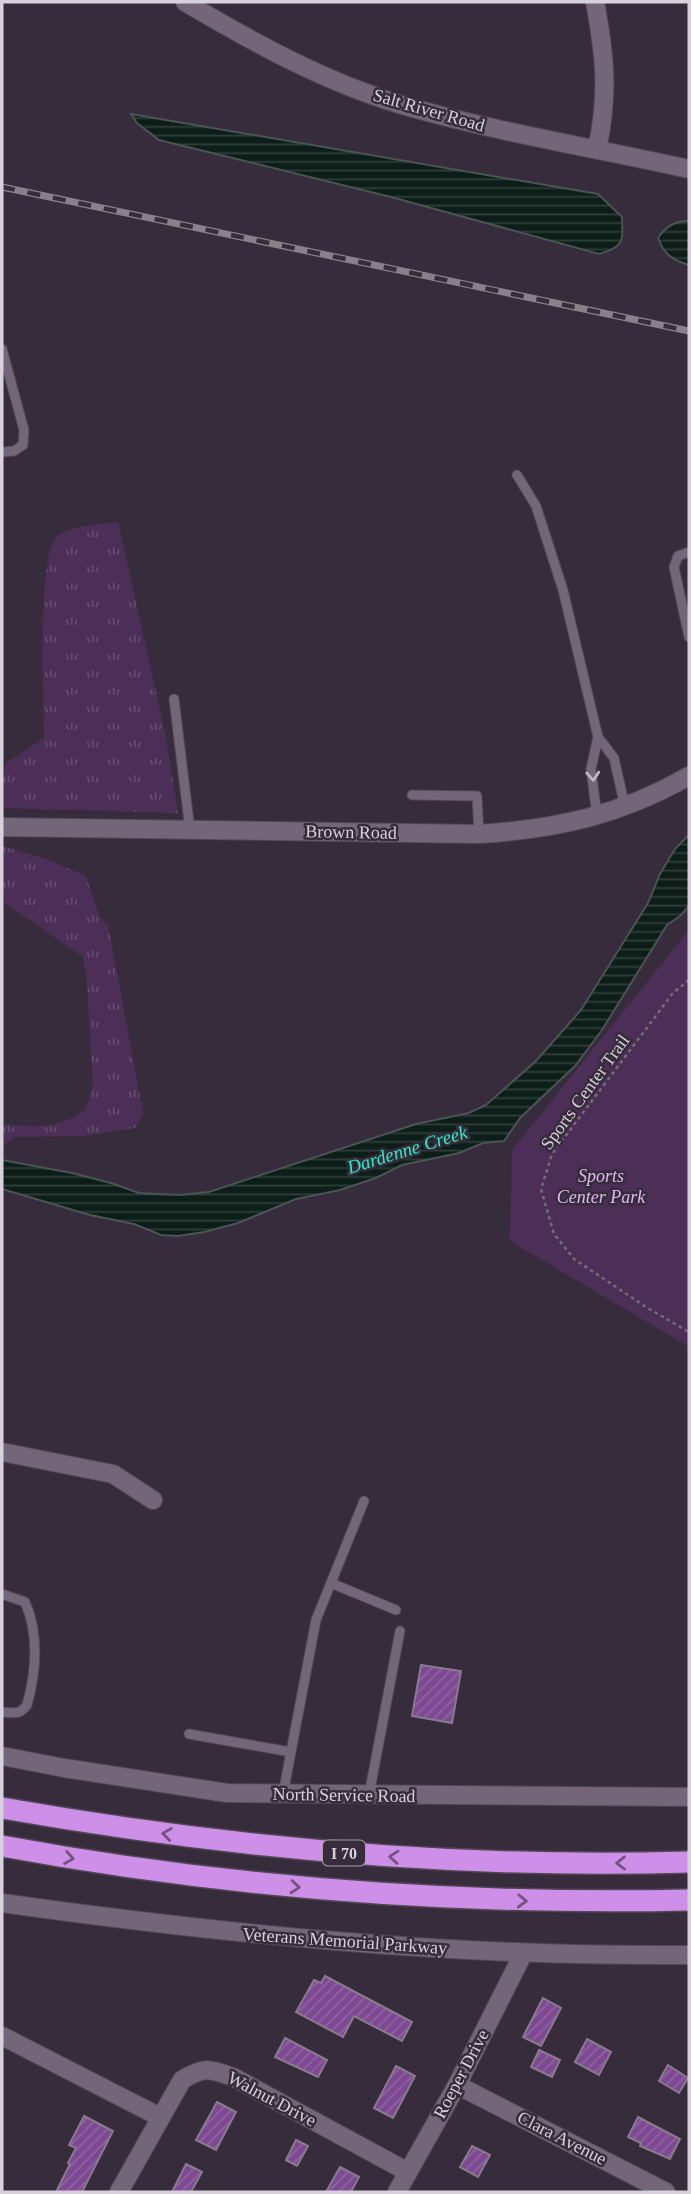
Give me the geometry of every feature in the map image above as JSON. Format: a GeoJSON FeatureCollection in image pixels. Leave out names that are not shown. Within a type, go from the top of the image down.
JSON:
{"type":"FeatureCollection","features":[{"type":"Feature","properties":{"kind":"highway","name":"I 70"},"geometry":{"type":"LineString","coordinates":[[2,1808],[167,1835],[336,1853],[508,1862],[689,1862]]}},
{"type":"Feature","properties":{"kind":"highway","name":"I 70"},"geometry":{"type":"LineString","coordinates":[[2,1846],[171,1873],[353,1892],[523,1901],[689,1900]]}},
{"type":"Feature","properties":{"kind":"street","name":"Salt River Road"},"geometry":{"type":"LineString","coordinates":[[185,2],[247,39],[318,73],[400,104],[492,128],[689,169]]}},
{"type":"Feature","properties":{"kind":"street"},"geometry":{"type":"LineString","coordinates":[[595,2],[604,50],[606,82],[604,118],[597,149]]}},
{"type":"Feature","properties":{"kind":"street","name":"Brown Road"},"geometry":{"type":"LineString","coordinates":[[2,827],[480,834],[561,826],[625,807],[663,791],[689,776]]}},
{"type":"Feature","properties":{"kind":"street"},"geometry":{"type":"LineString","coordinates":[[2,1452],[113,1474],[153,1500]]}},
{"type":"Feature","properties":{"kind":"street","name":"North Service Road"},"geometry":{"type":"LineString","coordinates":[[2,1756],[227,1793],[689,1797]]}},
{"type":"Feature","properties":{"kind":"street","name":"Veterans Memorial Parkway"},"geometry":{"type":"LineString","coordinates":[[2,1903],[131,1921],[312,1940],[523,1954],[689,1955]]}},
{"type":"Feature","properties":{"kind":"street","name":"Roeper Drive"},"geometry":{"type":"LineString","coordinates":[[397,2192],[457,2085],[523,1954]]}},
{"type":"Feature","properties":{"kind":"street"},"geometry":{"type":"LineString","coordinates":[[2,2036],[160,2118]]}},
{"type":"Feature","properties":{"kind":"street","name":"Walnut Drive"},"geometry":{"type":"LineString","coordinates":[[119,2192],[181,2080],[199,2070],[213,2070],[233,2077],[408,2172]]}},
{"type":"Feature","properties":{"kind":"street","name":"Clara Avenue"},"geometry":{"type":"LineString","coordinates":[[457,2085],[666,2192]]}},
{"type":"Feature","properties":{"kind":"lane"},"geometry":{"type":"LineString","coordinates":[[2,349],[24,430],[23,445],[14,451],[2,452]]}},
{"type":"Feature","properties":{"kind":"lane"},"geometry":{"type":"LineString","coordinates":[[517,475],[536,506],[563,590],[598,737],[614,758],[625,807]]}},
{"type":"Feature","properties":{"kind":"lane"},"geometry":{"type":"LineString","coordinates":[[689,552],[678,556],[674,567],[689,637]]}},
{"type":"Feature","properties":{"kind":"lane"},"geometry":{"type":"LineString","coordinates":[[174,699],[190,830]]}},
{"type":"Feature","properties":{"kind":"lane"},"geometry":{"type":"LineString","coordinates":[[597,816],[591,769],[598,737]]}},
{"type":"Feature","properties":{"kind":"lane"},"geometry":{"type":"LineString","coordinates":[[412,795],[477,796],[480,834]]}},
{"type":"Feature","properties":{"kind":"lane"},"geometry":{"type":"LineString","coordinates":[[283,1794],[316,1620],[364,1502]]}},
{"type":"Feature","properties":{"kind":"lane"},"geometry":{"type":"LineString","coordinates":[[331,1583],[396,1610]]}},
{"type":"Feature","properties":{"kind":"lane"},"geometry":{"type":"LineString","coordinates":[[2,1594],[25,1602],[32,1618],[36,1647],[27,1706],[22,1712],[2,1712]]}},
{"type":"Feature","properties":{"kind":"lane"},"geometry":{"type":"LineString","coordinates":[[369,1795],[400,1631]]}},
{"type":"Feature","properties":{"kind":"lane"},"geometry":{"type":"LineString","coordinates":[[189,1734],[291,1752]]}},
{"type":"Feature","properties":{"kind":"path","name":"Sports Center Trail"},"geometry":{"type":"LineString","coordinates":[[689,980],[673,993],[552,1154],[541,1189],[554,1234],[575,1259],[646,1307],[689,1332]]}},
{"type":"Feature","properties":{"kind":"green space"},"geometry":{"type":"Polygon","coordinates":[[[118,522],[165,733],[178,813],[2,808],[2,776],[6,763],[44,738],[44,600],[50,550],[56,538],[69,530],[118,522]]]}},
{"type":"Feature","properties":{"kind":"green space"},"geometry":{"type":"Polygon","coordinates":[[[2,846],[49,860],[86,876],[99,916],[108,925],[143,1113],[135,1128],[83,1136],[14,1137],[5,1144],[2,1156],[2,1125],[50,1126],[70,1119],[85,1110],[93,1088],[87,980],[83,957],[2,901],[2,846]]]}},
{"type":"Feature","properties":{"kind":"green space","name":"Sports Center Park"},"geometry":{"type":"Polygon","coordinates":[[[689,930],[689,1347],[510,1241],[512,1150],[689,930]]]}},
{"type":"Feature","properties":{"kind":"water"},"geometry":{"type":"Polygon","coordinates":[[[131,114],[598,194],[622,217],[622,238],[618,246],[599,254],[391,197],[159,140],[137,123],[131,114]]]}},
{"type":"Feature","properties":{"kind":"water"},"geometry":{"type":"Polygon","coordinates":[[[689,221],[689,265],[669,256],[658,238],[671,225],[689,221]]]}},
{"type":"Feature","properties":{"kind":"water","name":"Dardenne Creek"},"geometry":{"type":"Polygon","coordinates":[[[689,835],[689,906],[667,925],[602,1030],[575,1066],[520,1118],[504,1141],[483,1143],[459,1153],[402,1165],[376,1178],[340,1190],[296,1199],[238,1223],[178,1236],[161,1235],[134,1224],[90,1215],[2,1189],[2,1160],[72,1173],[139,1193],[179,1195],[209,1192],[416,1124],[469,1113],[486,1105],[536,1061],[581,1010],[648,903],[660,874],[675,849],[689,835]]]}},
{"type":"Feature","properties":{"kind":"building"},"geometry":{"type":"Polygon","coordinates":[[[421,1665],[461,1671],[452,1723],[412,1716],[421,1665]]]}},
{"type":"Feature","properties":{"kind":"building"},"geometry":{"type":"Polygon","coordinates":[[[325,1976],[412,2022],[402,2041],[354,2016],[343,2037],[296,2012],[314,1980],[321,1983],[325,1976]]]}},
{"type":"Feature","properties":{"kind":"building"},"geometry":{"type":"Polygon","coordinates":[[[543,1998],[561,2008],[541,2046],[523,2037],[543,1998]]]}},
{"type":"Feature","properties":{"kind":"building"},"geometry":{"type":"Polygon","coordinates":[[[285,2038],[327,2060],[318,2077],[275,2057],[285,2038]]]}},
{"type":"Feature","properties":{"kind":"building"},"geometry":{"type":"Polygon","coordinates":[[[587,2039],[611,2052],[599,2075],[575,2062],[587,2039]]]}},
{"type":"Feature","properties":{"kind":"building"},"geometry":{"type":"Polygon","coordinates":[[[539,2050],[560,2060],[552,2077],[531,2067],[539,2050]]]}},
{"type":"Feature","properties":{"kind":"building"},"geometry":{"type":"Polygon","coordinates":[[[668,2065],[688,2078],[679,2093],[659,2081],[668,2065]]]}},
{"type":"Feature","properties":{"kind":"building"},"geometry":{"type":"Polygon","coordinates":[[[396,2066],[415,2076],[393,2118],[374,2108],[396,2066]]]}},
{"type":"Feature","properties":{"kind":"building"},"geometry":{"type":"Polygon","coordinates":[[[217,2102],[236,2112],[216,2150],[196,2140],[217,2102]]]}},
{"type":"Feature","properties":{"kind":"building"},"geometry":{"type":"Polygon","coordinates":[[[84,2116],[113,2131],[82,2192],[56,2192],[76,2148],[69,2145],[84,2116]]]}},
{"type":"Feature","properties":{"kind":"building"},"geometry":{"type":"Polygon","coordinates":[[[638,2117],[680,2139],[670,2159],[640,2146],[641,2143],[628,2137],[638,2117]]]}},
{"type":"Feature","properties":{"kind":"building"},"geometry":{"type":"Polygon","coordinates":[[[296,2140],[308,2146],[297,2166],[286,2160],[296,2140]]]}},
{"type":"Feature","properties":{"kind":"building"},"geometry":{"type":"Polygon","coordinates":[[[472,2146],[490,2155],[478,2177],[460,2167],[472,2146]]]}},
{"type":"Feature","properties":{"kind":"building"},"geometry":{"type":"Polygon","coordinates":[[[186,2164],[202,2172],[191,2192],[172,2192],[186,2164]]]}},
{"type":"Feature","properties":{"kind":"building"},"geometry":{"type":"Polygon","coordinates":[[[340,2167],[359,2177],[351,2192],[326,2192],[340,2167]]]}},
{"type":"Feature","properties":{"kind":"railway"},"geometry":{"type":"LineString","coordinates":[[2,187],[689,331]]}}]}
